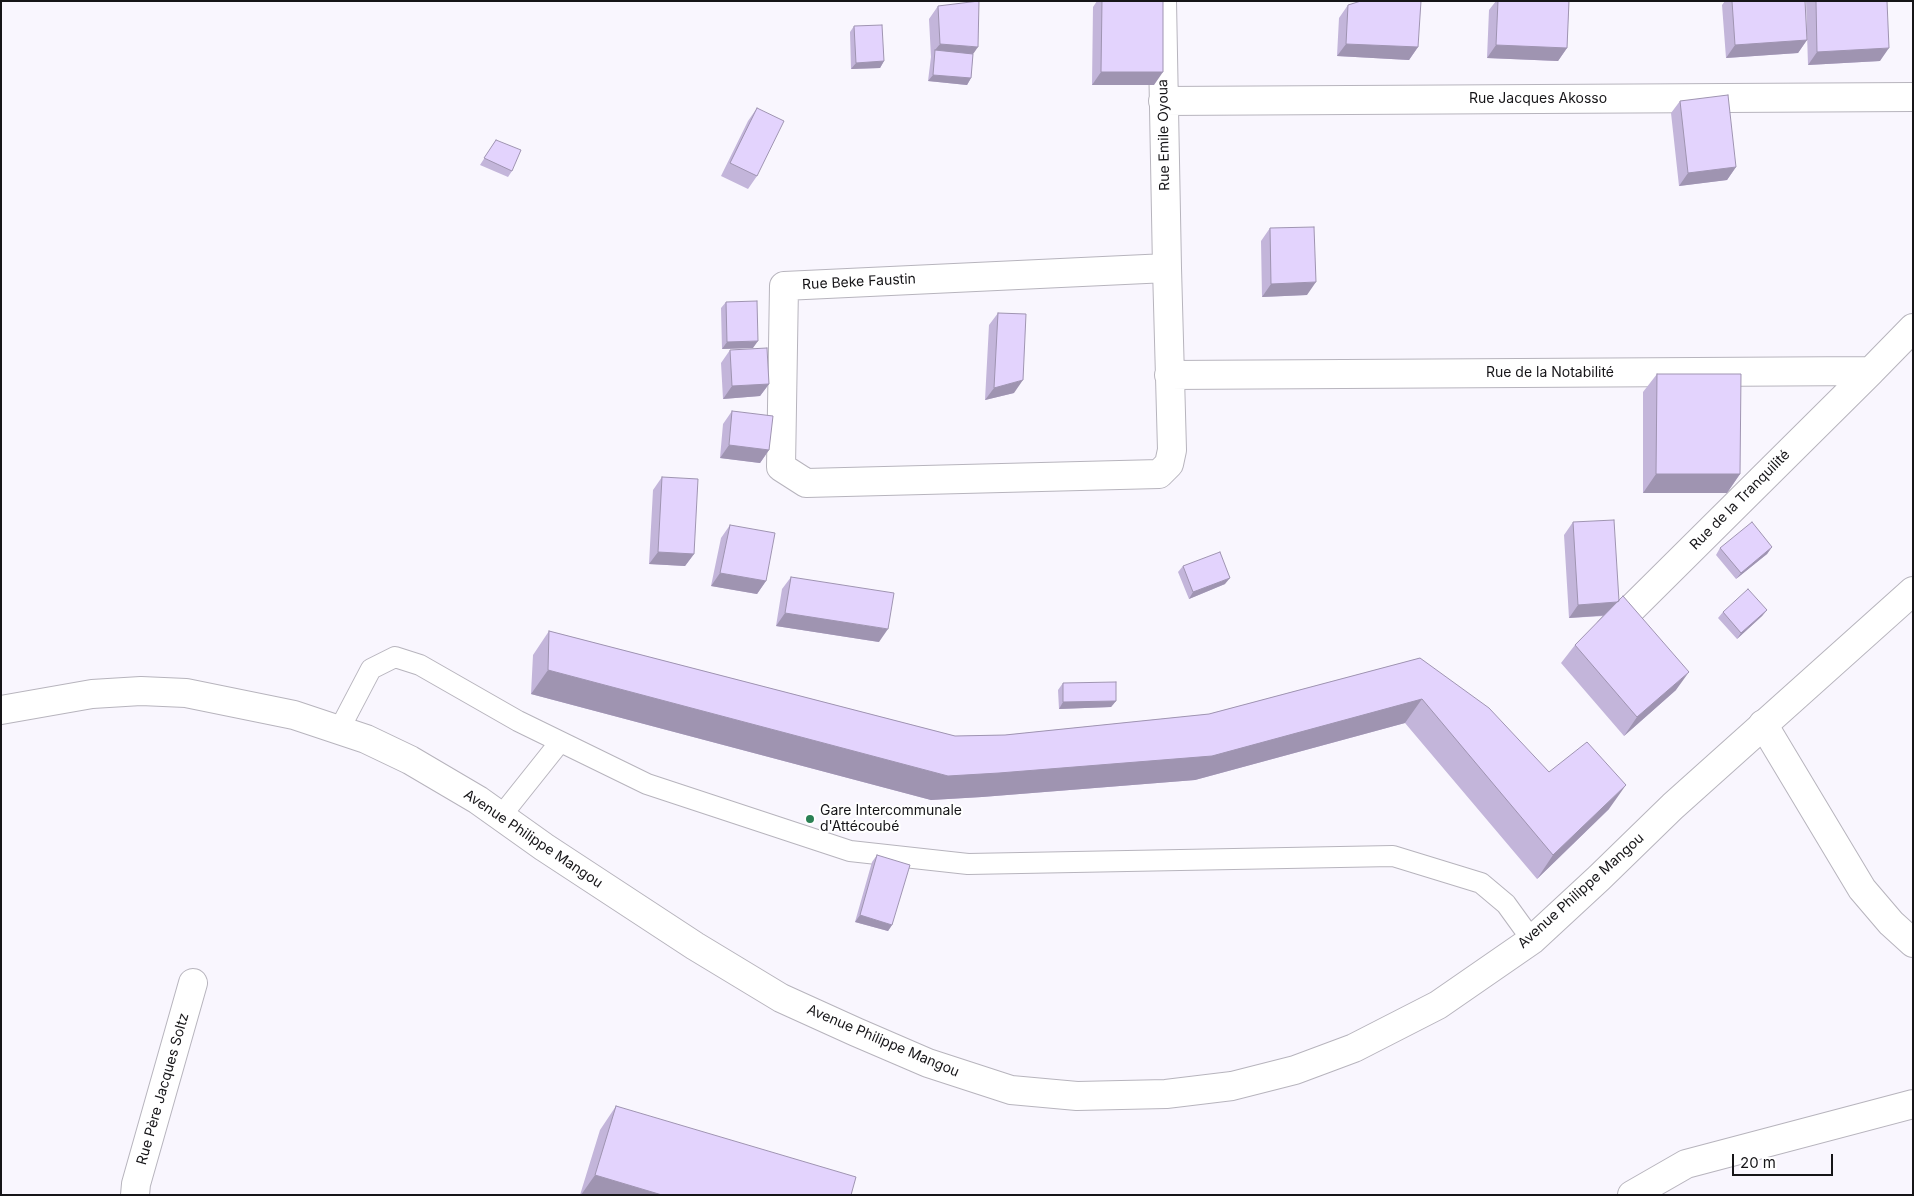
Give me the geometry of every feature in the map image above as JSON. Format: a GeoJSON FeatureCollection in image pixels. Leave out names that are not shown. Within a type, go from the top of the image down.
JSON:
{"type":"FeatureCollection","features":[{"type":"Feature","properties":{"kind":"street","name":"Rue Emile Oyoua"},"geometry":{"type":"LineString","coordinates":[[1162,1],[1167,268]]}},
{"type":"Feature","properties":{"kind":"street","name":"Rue Jacques Akosso"},"geometry":{"type":"LineString","coordinates":[[1163,101],[1913,97]]}},
{"type":"Feature","properties":{"kind":"street","name":"Rue Beke Faustin"},"geometry":{"type":"LineString","coordinates":[[1167,268],[1172,450],[1169,464],[1159,474],[806,483],[781,467],[784,286],[1167,268]]}},
{"type":"Feature","properties":{"kind":"street"},"geometry":{"type":"LineString","coordinates":[[1871,371],[1913,328]]}},
{"type":"Feature","properties":{"kind":"street","name":"Rue de la Notabilité"},"geometry":{"type":"LineString","coordinates":[[1169,375],[1871,371]]}},
{"type":"Feature","properties":{"kind":"street","name":"Rue de la Tranquilité"},"geometry":{"type":"LineString","coordinates":[[1610,630],[1871,371]]}},
{"type":"Feature","properties":{"kind":"street","name":"Avenue Philippe Mangou"},"geometry":{"type":"LineString","coordinates":[[1,710],[92,694],[141,691],[186,693],[294,715],[366,739],[410,760],[478,800],[695,946],[781,998],[928,1063],[1011,1090],[1077,1096],[1166,1094],[1232,1086],[1294,1070],[1354,1048],[1438,1005],[1532,940],[1600,878],[1673,806],[1913,591]]}},
{"type":"Feature","properties":{"kind":"street"},"geometry":{"type":"LineString","coordinates":[[1763,724],[1862,889],[1891,923],[1913,944]]}},
{"type":"Feature","properties":{"kind":"street","name":"Rue Père Jacques Soltz"},"geometry":{"type":"LineString","coordinates":[[135,1195],[136,1184],[193,983]]}},
{"type":"Feature","properties":{"kind":"street"},"geometry":{"type":"LineString","coordinates":[[1632,1195],[1686,1164],[1913,1104]]}},
{"type":"Feature","properties":{"kind":"lane"},"geometry":{"type":"LineString","coordinates":[[339,730],[371,669],[395,657],[420,665],[518,722],[647,784],[850,851],[968,864],[1394,856],[1481,883],[1506,904],[1532,940]]}},
{"type":"Feature","properties":{"kind":"lane"},"geometry":{"type":"LineString","coordinates":[[501,816],[560,742]]}},
{"type":"Feature","properties":{"kind":"building"},"geometry":{"type":"Polygon","coordinates":[[[979,1],[978,47],[940,44],[938,6],[979,1]]]}},
{"type":"Feature","properties":{"kind":"building"},"geometry":{"type":"Polygon","coordinates":[[[1102,1],[1163,1],[1163,72],[1101,72],[1102,1]]]}},
{"type":"Feature","properties":{"kind":"building"},"geometry":{"type":"Polygon","coordinates":[[[1361,1],[1421,1],[1418,47],[1346,44],[1348,5],[1361,1]]]}},
{"type":"Feature","properties":{"kind":"building"},"geometry":{"type":"Polygon","coordinates":[[[1498,1],[1569,1],[1567,48],[1496,45],[1498,1]]]}},
{"type":"Feature","properties":{"kind":"building"},"geometry":{"type":"Polygon","coordinates":[[[1732,1],[1805,1],[1807,40],[1735,45],[1732,1]]]}},
{"type":"Feature","properties":{"kind":"building"},"geometry":{"type":"Polygon","coordinates":[[[1816,1],[1887,1],[1889,48],[1817,52],[1816,1]]]}},
{"type":"Feature","properties":{"kind":"building"},"geometry":{"type":"Polygon","coordinates":[[[882,25],[884,61],[856,63],[854,26],[882,25]]]}},
{"type":"Feature","properties":{"kind":"building"},"geometry":{"type":"Polygon","coordinates":[[[935,50],[973,54],[971,78],[933,75],[935,50]]]}},
{"type":"Feature","properties":{"kind":"building"},"geometry":{"type":"Polygon","coordinates":[[[1728,95],[1736,167],[1688,173],[1680,101],[1728,95]]]}},
{"type":"Feature","properties":{"kind":"building"},"geometry":{"type":"Polygon","coordinates":[[[757,108],[784,121],[757,176],[730,163],[757,108]]]}},
{"type":"Feature","properties":{"kind":"building"},"geometry":{"type":"Polygon","coordinates":[[[496,140],[521,150],[512,171],[484,158],[496,140]]]}},
{"type":"Feature","properties":{"kind":"building"},"geometry":{"type":"Polygon","coordinates":[[[1314,227],[1316,282],[1271,284],[1270,228],[1314,227]]]}},
{"type":"Feature","properties":{"kind":"building"},"geometry":{"type":"Polygon","coordinates":[[[757,301],[758,341],[727,342],[726,302],[757,301]]]}},
{"type":"Feature","properties":{"kind":"building"},"geometry":{"type":"Polygon","coordinates":[[[998,313],[1026,314],[1023,380],[994,388],[998,313]]]}},
{"type":"Feature","properties":{"kind":"building"},"geometry":{"type":"Polygon","coordinates":[[[767,348],[769,384],[732,386],[730,350],[767,348]]]}},
{"type":"Feature","properties":{"kind":"building"},"geometry":{"type":"Polygon","coordinates":[[[1657,374],[1741,374],[1740,474],[1656,474],[1657,374]]]}},
{"type":"Feature","properties":{"kind":"building"},"geometry":{"type":"Polygon","coordinates":[[[732,411],[773,416],[769,450],[729,445],[732,411]]]}},
{"type":"Feature","properties":{"kind":"building"},"geometry":{"type":"Polygon","coordinates":[[[662,477],[698,479],[694,554],[658,552],[662,477]]]}},
{"type":"Feature","properties":{"kind":"building"},"geometry":{"type":"Polygon","coordinates":[[[1614,520],[1619,601],[1578,605],[1573,522],[1614,520]]]}},
{"type":"Feature","properties":{"kind":"building"},"geometry":{"type":"Polygon","coordinates":[[[1752,522],[1772,547],[1741,573],[1720,548],[1752,522]]]}},
{"type":"Feature","properties":{"kind":"building"},"geometry":{"type":"Polygon","coordinates":[[[730,525],[775,533],[766,581],[720,573],[730,525]]]}},
{"type":"Feature","properties":{"kind":"building"},"geometry":{"type":"Polygon","coordinates":[[[1220,552],[1230,578],[1193,592],[1183,566],[1220,552]]]}},
{"type":"Feature","properties":{"kind":"building"},"geometry":{"type":"Polygon","coordinates":[[[791,577],[894,593],[888,629],[785,613],[791,577]]]}},
{"type":"Feature","properties":{"kind":"building"},"geometry":{"type":"Polygon","coordinates":[[[1748,589],[1767,610],[1741,633],[1723,612],[1748,589]]]}},
{"type":"Feature","properties":{"kind":"building"},"geometry":{"type":"Polygon","coordinates":[[[1623,596],[1689,672],[1637,717],[1575,645],[1623,596]]]}},
{"type":"Feature","properties":{"kind":"building"},"geometry":{"type":"Polygon","coordinates":[[[549,631],[955,736],[1005,735],[1209,714],[1420,658],[1489,708],[1549,772],[1587,742],[1626,785],[1553,855],[1422,699],[1212,756],[948,776],[548,670],[549,631]]]}},
{"type":"Feature","properties":{"kind":"building"},"geometry":{"type":"Polygon","coordinates":[[[1116,682],[1116,701],[1063,702],[1063,683],[1116,682]]]}},
{"type":"Feature","properties":{"kind":"building"},"geometry":{"type":"Polygon","coordinates":[[[877,855],[910,865],[892,925],[860,915],[877,855]]]}},
{"type":"Feature","properties":{"kind":"building"},"geometry":{"type":"Polygon","coordinates":[[[616,1106],[856,1177],[851,1195],[662,1195],[595,1175],[616,1106]]]}},
{"type":"Feature","properties":{"kind":"place","name":"Gare Intercommunale d'Attécoubé"},"geometry":{"type":"Point","coordinates":[810,819]}}]}
